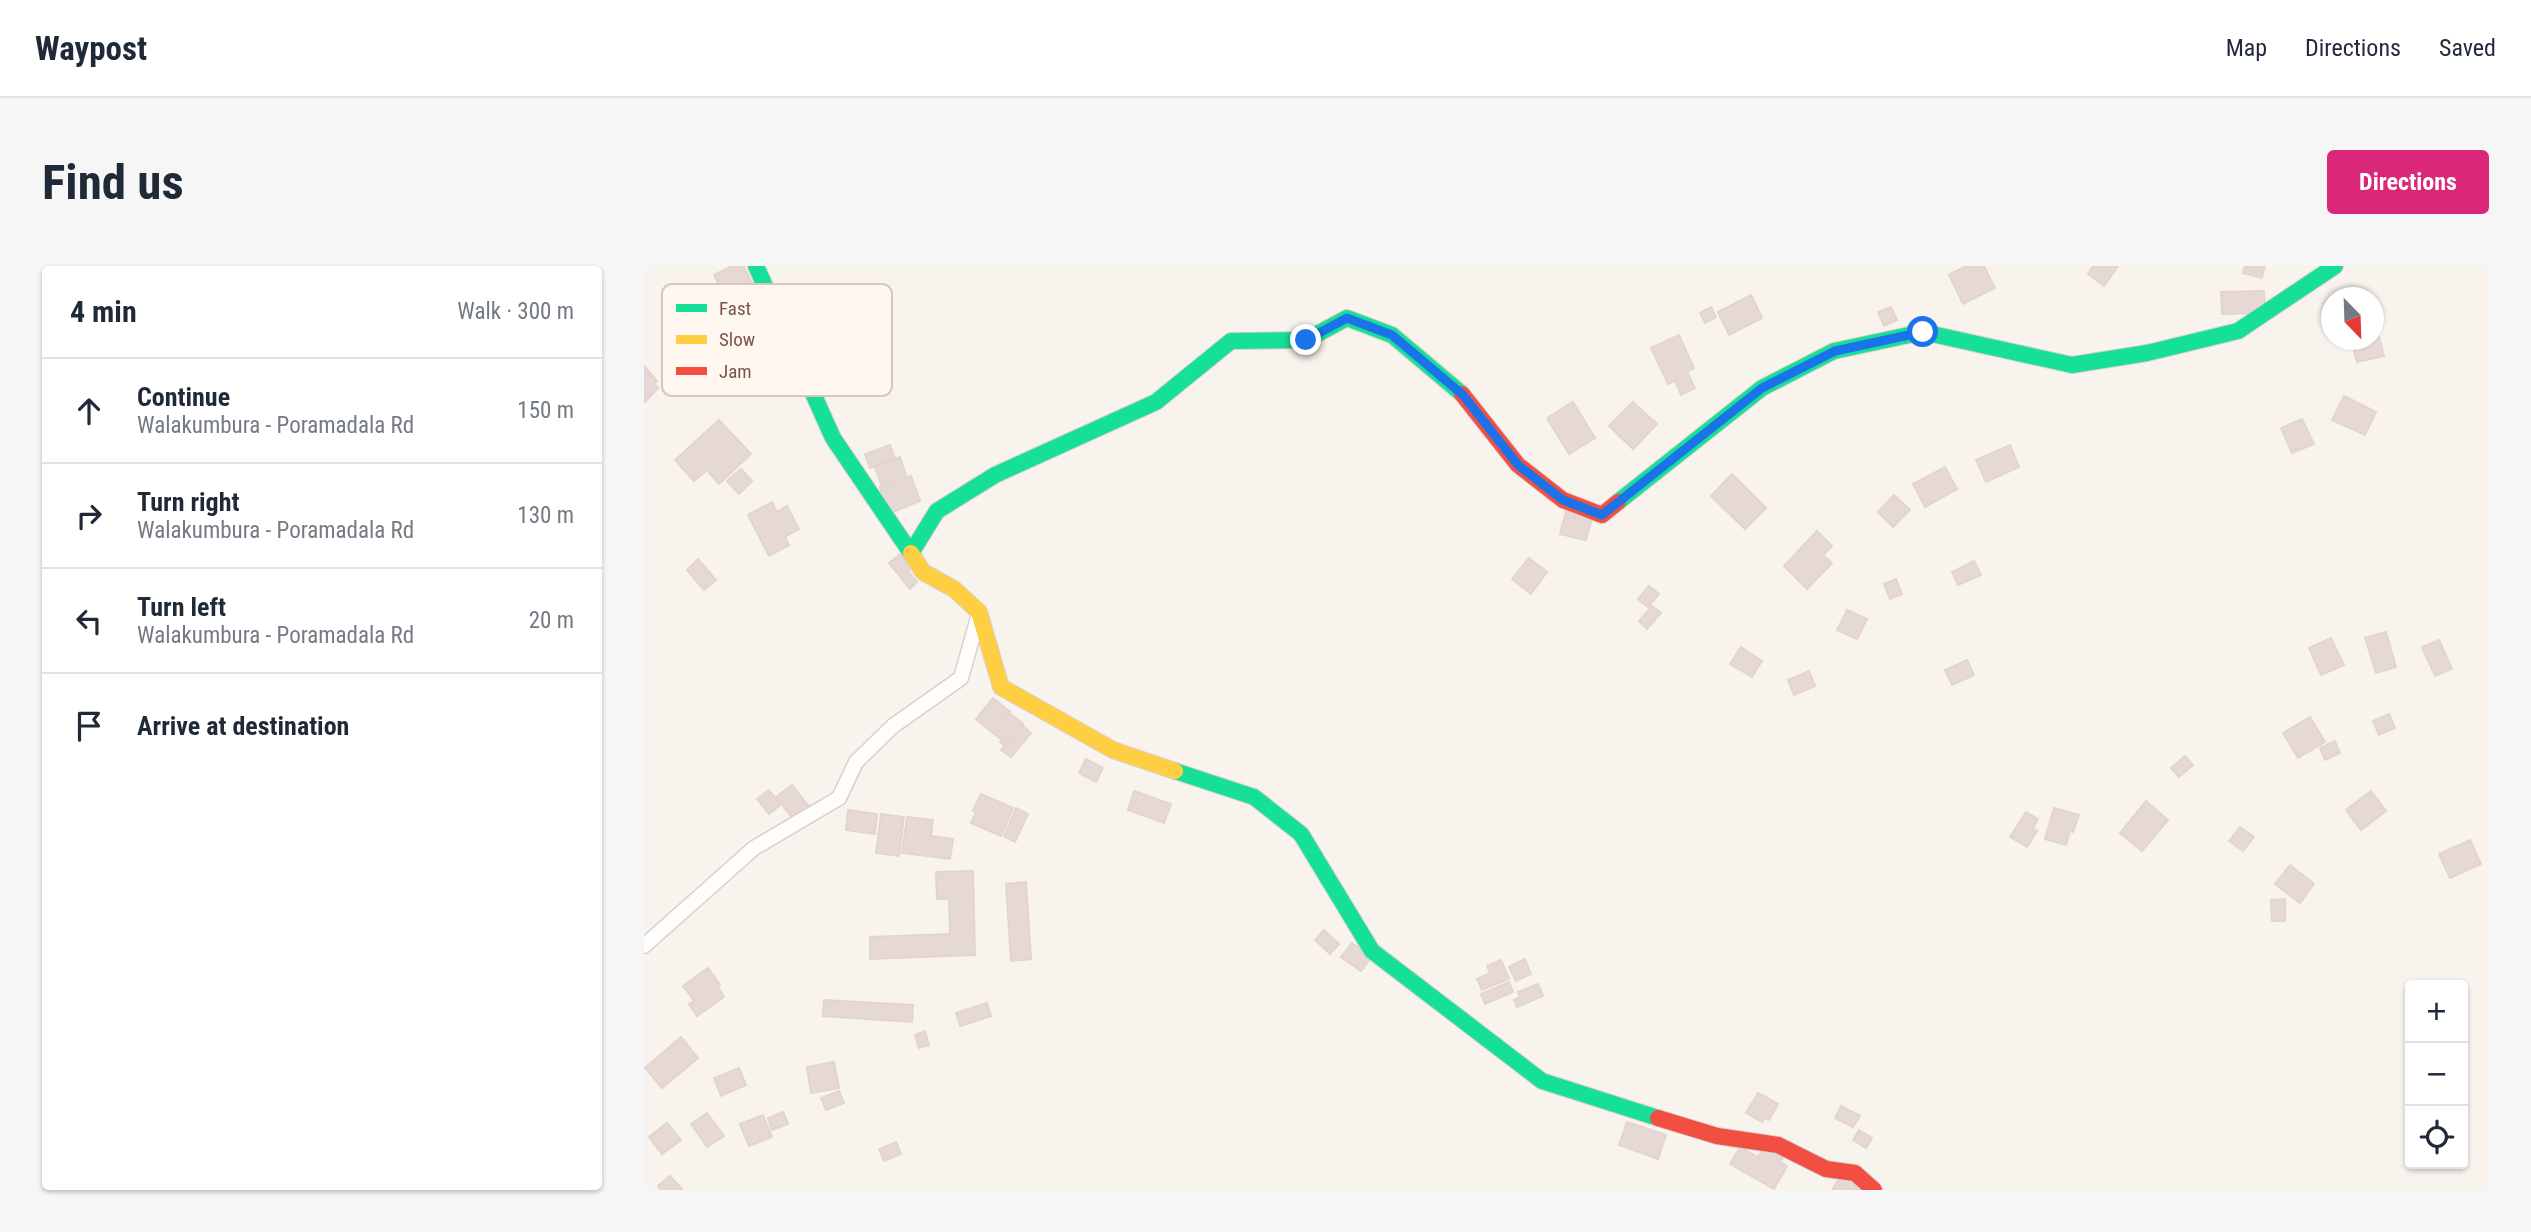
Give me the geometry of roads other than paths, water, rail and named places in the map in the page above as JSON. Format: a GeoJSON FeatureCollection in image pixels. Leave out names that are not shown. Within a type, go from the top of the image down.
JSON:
{"type":"FeatureCollection","features":[{"type":"Feature","properties":{"kind":"street"},"geometry":{"type":"LineString","coordinates":[[756,266],[764,284]]}},
{"type":"Feature","properties":{"kind":"street"},"geometry":{"type":"LineString","coordinates":[[911,553],[937,511],[995,475],[1156,402],[1231,341],[1306,340],[1347,318],[1392,335],[1463,395],[1518,465],[1563,500],[1602,515],[1762,388],[1835,351],[1923,332],[2072,365],[2147,353],[2238,331],[2335,266]]}},
{"type":"Feature","properties":{"kind":"street"},"geometry":{"type":"LineString","coordinates":[[814,396],[833,438],[923,572],[954,589],[979,612],[1001,687],[1113,750],[1254,797],[1301,834],[1372,951],[1542,1081],[1717,1136],[1778,1146],[1826,1169],[1854,1174],[1874,1190]]}},
{"type":"Feature","properties":{"kind":"street"},"geometry":{"type":"LineString","coordinates":[[644,946],[754,848],[839,798],[856,762],[893,726],[961,678],[979,612]]}}]}
